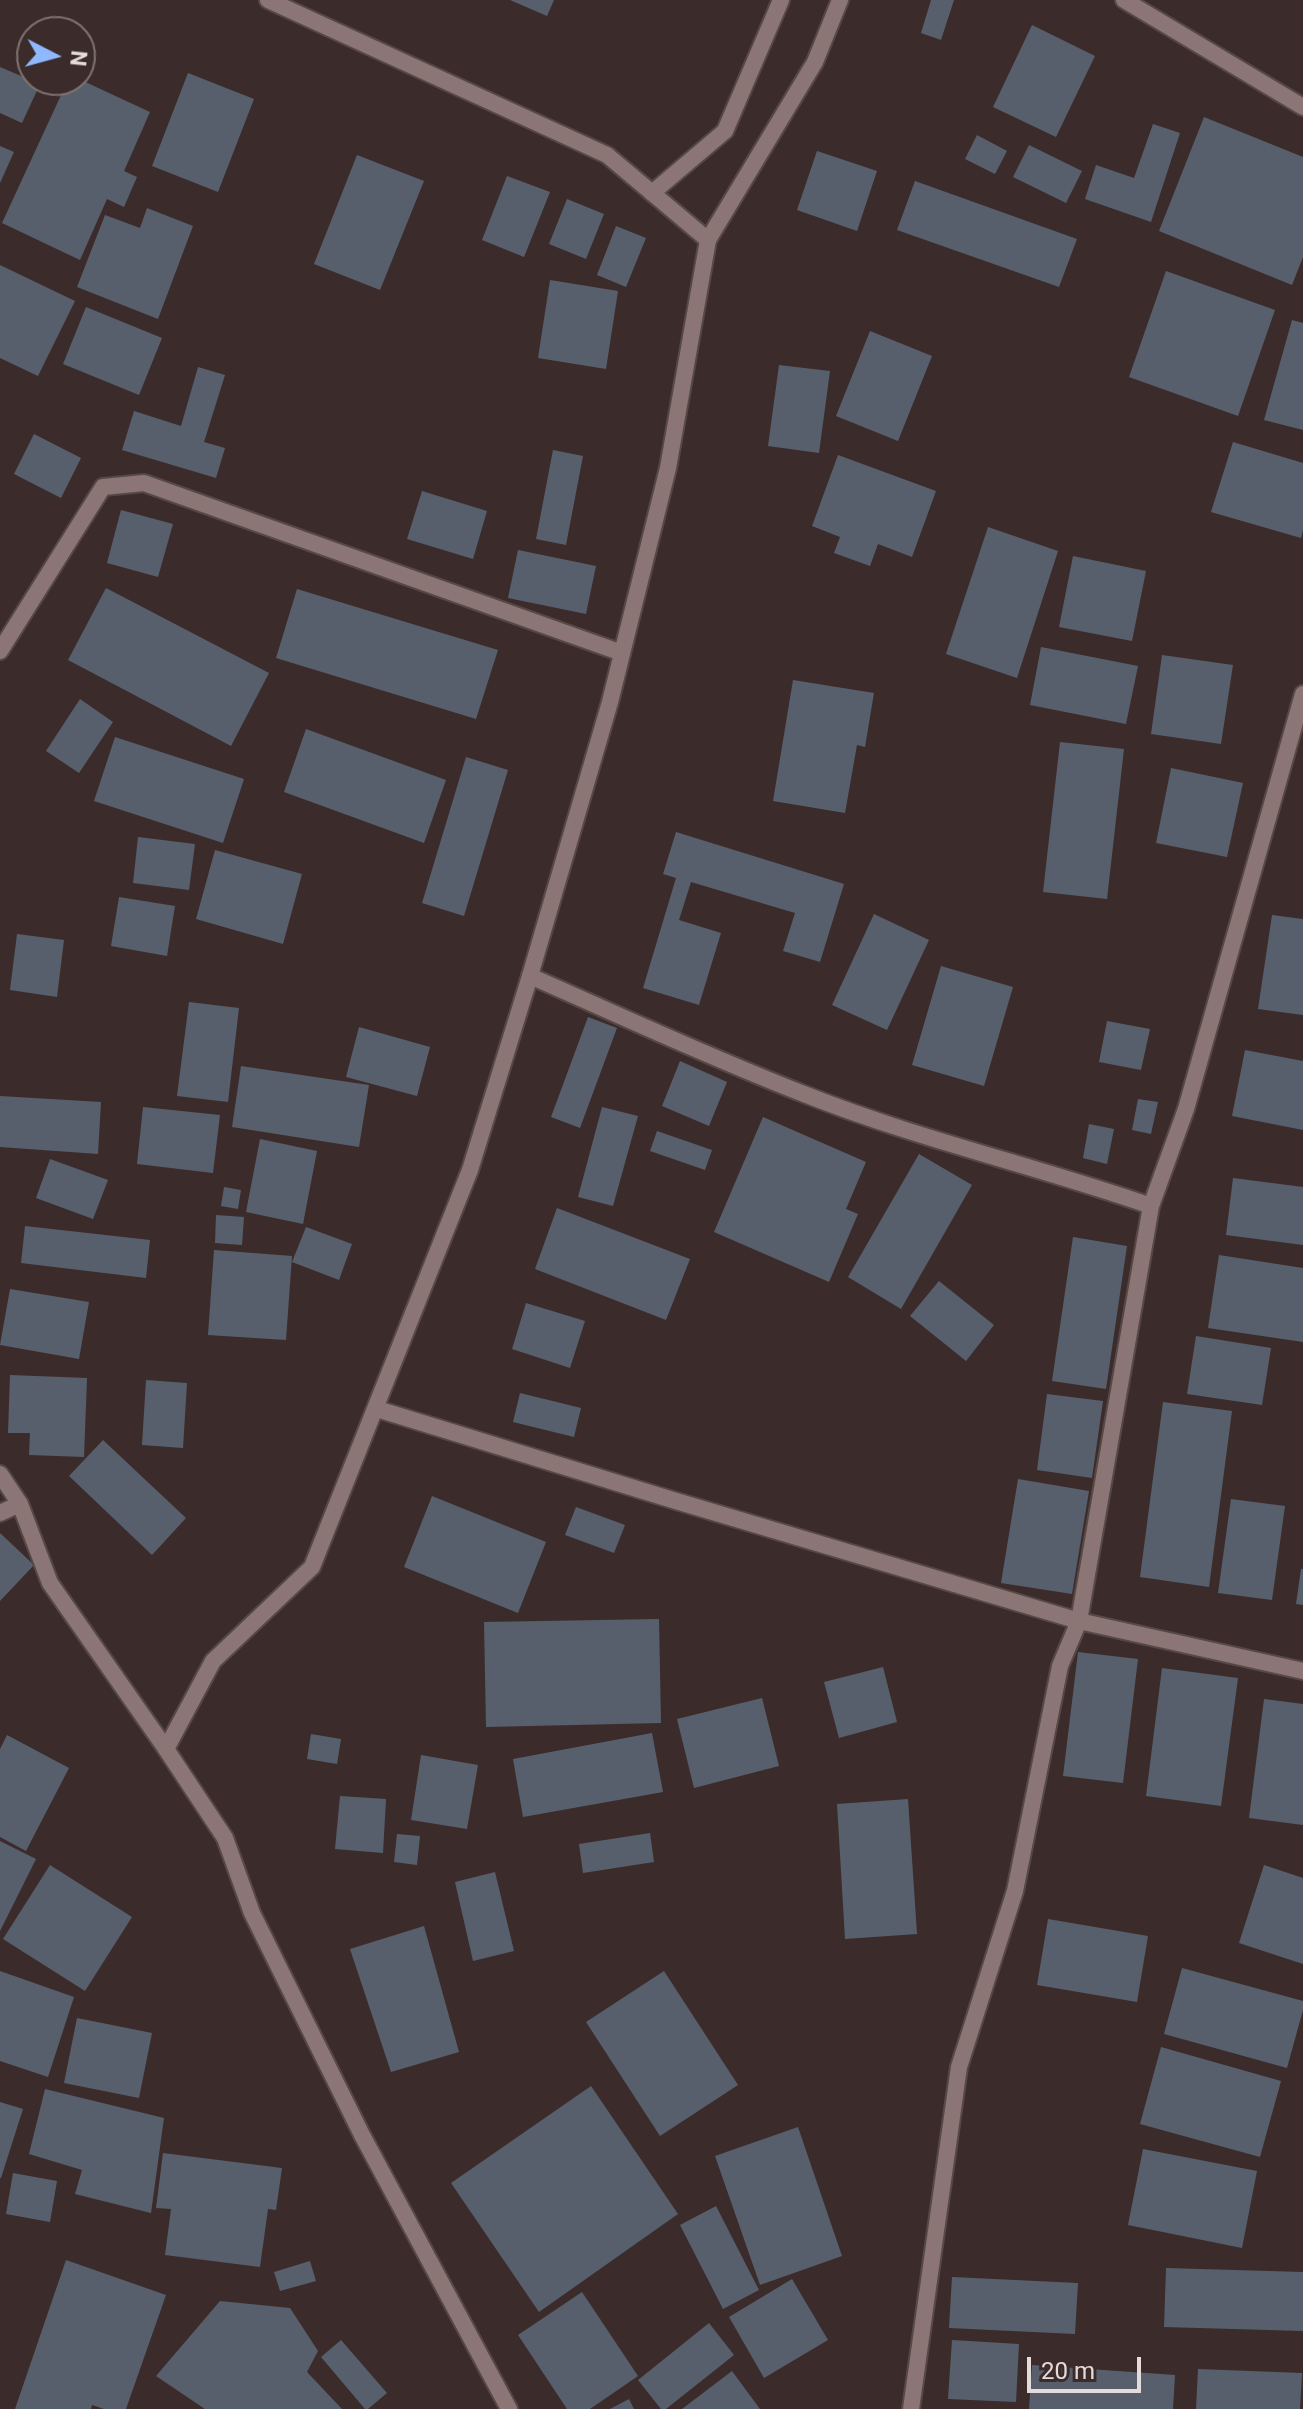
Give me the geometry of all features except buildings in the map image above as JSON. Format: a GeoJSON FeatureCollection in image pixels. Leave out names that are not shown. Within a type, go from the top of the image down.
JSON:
{"type":"FeatureCollection","features":[{"type":"Feature","properties":{"kind":"street"},"geometry":{"type":"LineString","coordinates":[[268,0],[607,155],[708,240]]}},
{"type":"Feature","properties":{"kind":"street"},"geometry":{"type":"LineString","coordinates":[[652,193],[725,131],[781,0]]}},
{"type":"Feature","properties":{"kind":"street"},"geometry":{"type":"LineString","coordinates":[[166,1749],[213,1661],[312,1567],[470,1170],[610,702],[668,468],[708,240],[815,62],[840,0]]}},
{"type":"Feature","properties":{"kind":"street"},"geometry":{"type":"LineString","coordinates":[[1124,0],[1303,107]]}},
{"type":"Feature","properties":{"kind":"street"},"geometry":{"type":"LineString","coordinates":[[0,651],[103,487],[144,483],[622,653]]}},
{"type":"Feature","properties":{"kind":"street"},"geometry":{"type":"LineString","coordinates":[[911,2409],[959,2067],[1015,1891],[1060,1666],[1079,1621],[1151,1206],[1186,1109],[1303,694]]}},
{"type":"Feature","properties":{"kind":"street"},"geometry":{"type":"LineString","coordinates":[[530,976],[805,1095],[982,1155],[1080,1182],[1151,1206]]}},
{"type":"Feature","properties":{"kind":"street"},"geometry":{"type":"LineString","coordinates":[[377,1409],[1079,1621],[1303,1671]]}},
{"type":"Feature","properties":{"kind":"street"},"geometry":{"type":"LineString","coordinates":[[0,1474],[20,1504],[50,1583],[225,1838],[252,1913],[362,2135],[509,2409]]}},
{"type":"Feature","properties":{"kind":"street"},"geometry":{"type":"LineString","coordinates":[[0,1513],[20,1504]]}}]}
